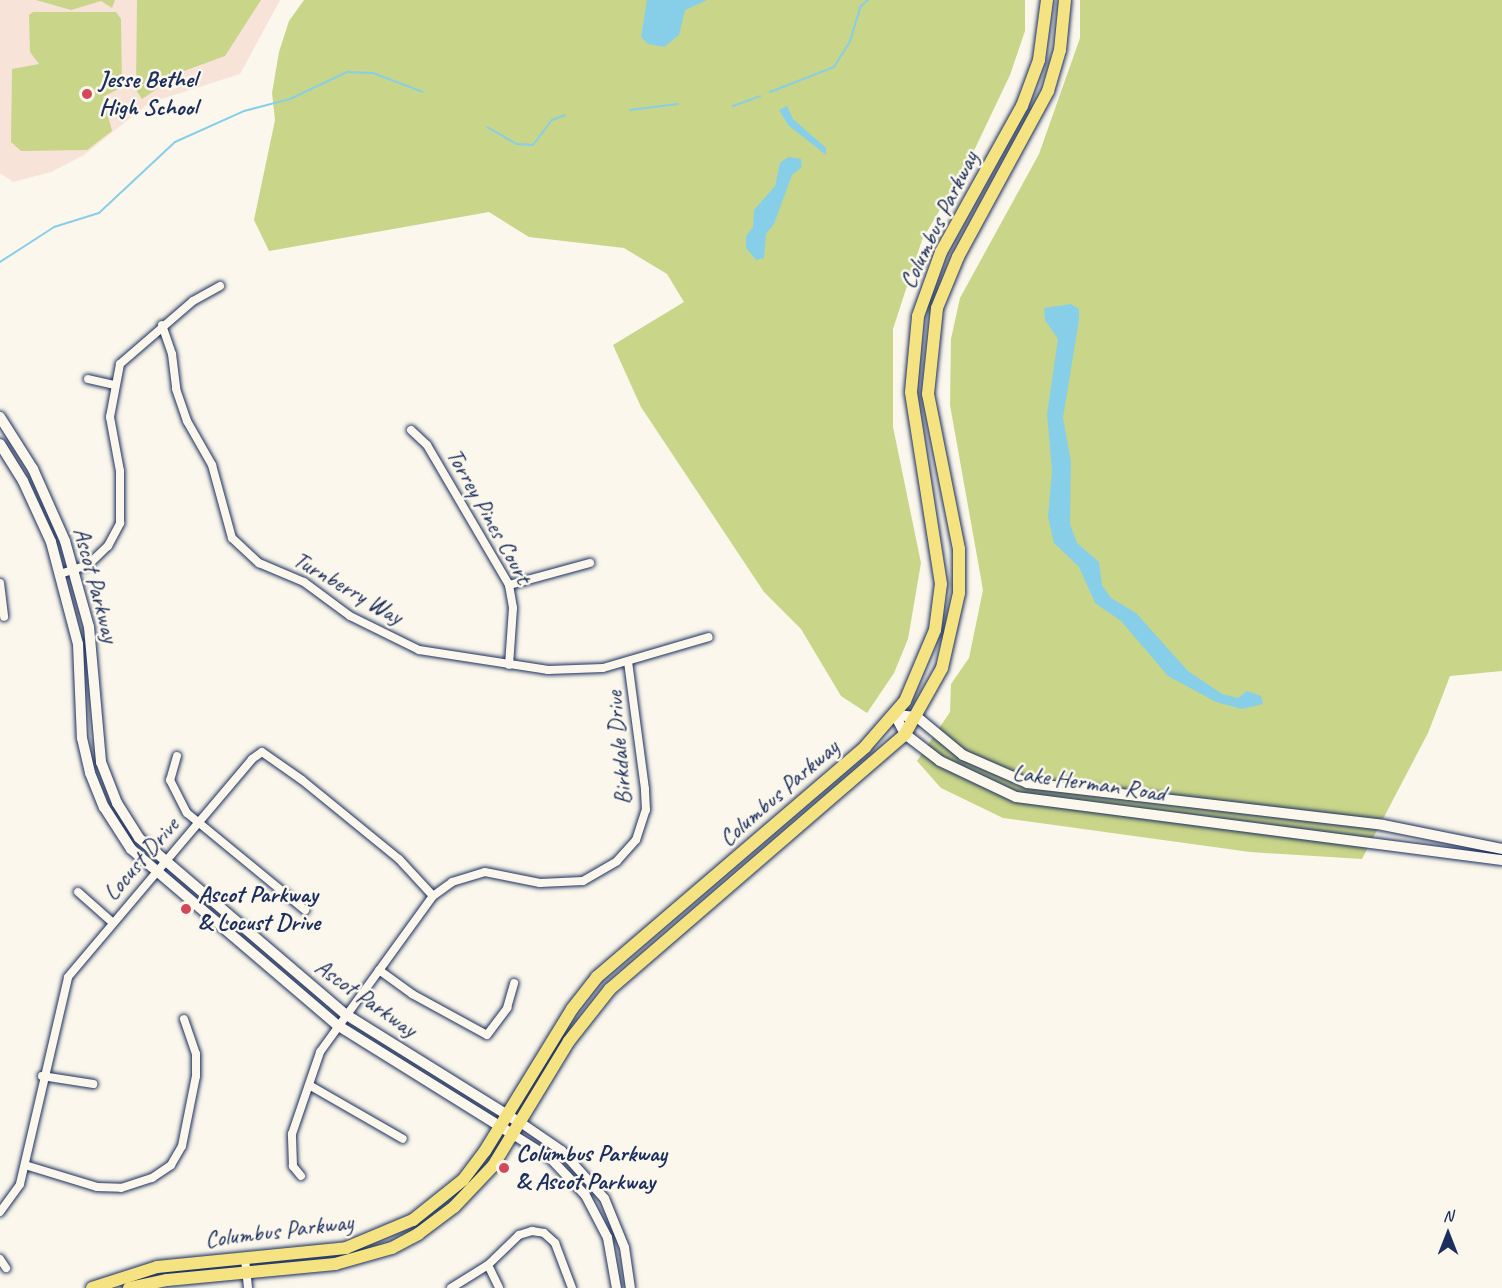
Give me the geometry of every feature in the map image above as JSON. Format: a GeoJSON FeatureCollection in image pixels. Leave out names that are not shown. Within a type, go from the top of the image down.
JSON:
{"type":"FeatureCollection","features":[{"type":"Feature","properties":{"kind":"main road","name":"Columbus Parkway"},"geometry":{"type":"LineString","coordinates":[[92,1288],[157,1267],[346,1248],[413,1220],[463,1180],[508,1115],[572,1009],[597,976],[865,747],[895,715],[927,656],[941,584],[911,392],[918,316],[941,252],[1022,106],[1039,60],[1047,0]]}},
{"type":"Feature","properties":{"kind":"main road","name":"Columbus Parkway"},"geometry":{"type":"LineString","coordinates":[[129,1288],[167,1280],[335,1264],[392,1248],[418,1234],[476,1187],[514,1135],[569,1041],[610,989],[905,735],[917,717],[942,668],[959,593],[959,549],[928,394],[937,308],[958,257],[1048,91],[1060,50],[1065,0]]}},
{"type":"Feature","properties":{"kind":"main road","name":"Ascot Parkway"},"geometry":{"type":"LineString","coordinates":[[0,417],[46,496],[74,570],[89,627],[101,762],[127,820],[164,863],[345,1014],[520,1122]]}},
{"type":"Feature","properties":{"kind":"main road","name":"Ascot Parkway"},"geometry":{"type":"LineString","coordinates":[[0,444],[38,513],[60,574],[78,644],[82,738],[90,773],[112,821],[155,873],[337,1025],[514,1135]]}},
{"type":"Feature","properties":{"kind":"main road"},"geometry":{"type":"LineString","coordinates":[[895,715],[917,717]]}},
{"type":"Feature","properties":{"kind":"main road","name":"Lake Herman Road"},"geometry":{"type":"LineString","coordinates":[[895,715],[905,735],[963,775],[1016,797],[1502,860]]}},
{"type":"Feature","properties":{"kind":"main road","name":"Lake Herman Road"},"geometry":{"type":"LineString","coordinates":[[917,717],[963,755],[1028,783],[1383,825],[1502,849]]}},
{"type":"Feature","properties":{"kind":"street"},"geometry":{"type":"LineString","coordinates":[[60,574],[88,565],[108,546],[120,523],[120,471],[110,417],[114,385],[120,364],[162,325],[220,286]]}},
{"type":"Feature","properties":{"kind":"street","name":"Turnberry Way"},"geometry":{"type":"LineString","coordinates":[[162,325],[187,421],[212,465],[232,538],[246,553],[304,582],[350,616],[419,650],[509,665],[578,671],[628,661],[709,637]]}},
{"type":"Feature","properties":{"kind":"street"},"geometry":{"type":"LineString","coordinates":[[88,378],[114,385]]}},
{"type":"Feature","properties":{"kind":"street","name":"Torrey Pines Court"},"geometry":{"type":"LineString","coordinates":[[411,430],[427,445],[509,585],[513,608],[509,665]]}},
{"type":"Feature","properties":{"kind":"street"},"geometry":{"type":"LineString","coordinates":[[0,439],[11,433]]}},
{"type":"Feature","properties":{"kind":"street"},"geometry":{"type":"LineString","coordinates":[[509,585],[590,563]]}},
{"type":"Feature","properties":{"kind":"street"},"geometry":{"type":"LineString","coordinates":[[0,583],[4,617]]}},
{"type":"Feature","properties":{"kind":"street","name":"Birkdale Drive"},"geometry":{"type":"LineString","coordinates":[[301,1176],[293,1166],[291,1146],[320,1052],[337,1025],[433,896],[452,882],[485,872],[540,883],[583,881],[600,874],[629,850],[646,810],[628,661]]}},
{"type":"Feature","properties":{"kind":"street","name":"Locust Drive"},"geometry":{"type":"LineString","coordinates":[[0,1212],[14,1196],[25,1165],[42,1076],[68,976],[112,922],[262,752],[399,859],[433,896]]}},
{"type":"Feature","properties":{"kind":"street"},"geometry":{"type":"LineString","coordinates":[[177,756],[170,780],[187,813],[305,910]]}},
{"type":"Feature","properties":{"kind":"street"},"geometry":{"type":"LineString","coordinates":[[78,892],[112,922]]}},
{"type":"Feature","properties":{"kind":"street"},"geometry":{"type":"LineString","coordinates":[[379,970],[412,994],[487,1035],[507,1008],[514,983]]}},
{"type":"Feature","properties":{"kind":"street"},"geometry":{"type":"LineString","coordinates":[[25,1165],[97,1187],[121,1188],[153,1178],[171,1165],[182,1146],[196,1076],[196,1054],[184,1019]]}},
{"type":"Feature","properties":{"kind":"street"},"geometry":{"type":"LineString","coordinates":[[42,1076],[93,1084]]}},
{"type":"Feature","properties":{"kind":"street"},"geometry":{"type":"LineString","coordinates":[[309,1085],[403,1138]]}},
{"type":"Feature","properties":{"kind":"street","name":"Ascot Parkway"},"geometry":{"type":"LineString","coordinates":[[520,1122],[561,1150],[604,1198],[624,1247],[630,1288]]}},
{"type":"Feature","properties":{"kind":"street","name":"Ascot Parkway"},"geometry":{"type":"LineString","coordinates":[[514,1135],[549,1157],[585,1196],[607,1237],[616,1288]]}},
{"type":"Feature","properties":{"kind":"street"},"geometry":{"type":"LineString","coordinates":[[451,1288],[488,1265],[519,1234],[532,1231],[544,1233],[555,1243],[572,1288]]}},
{"type":"Feature","properties":{"kind":"street"},"geometry":{"type":"LineString","coordinates":[[0,1259],[6,1268]]}},
{"type":"Feature","properties":{"kind":"street"},"geometry":{"type":"LineString","coordinates":[[245,1259],[248,1288]]}},
{"type":"Feature","properties":{"kind":"street"},"geometry":{"type":"LineString","coordinates":[[488,1265],[499,1288]]}},
{"type":"Feature","properties":{"kind":"shaded area","name":"Jesse Bethel High School"},"geometry":{"type":"Polygon","coordinates":[[[0,0],[280,0],[240,74],[149,103],[84,155],[51,172],[13,182],[0,173],[0,0]]]}},
{"type":"Feature","properties":{"kind":"green space"},"geometry":{"type":"Polygon","coordinates":[[[36,0],[115,0],[112,8],[101,1],[71,10],[36,0]]]}},
{"type":"Feature","properties":{"kind":"green space"},"geometry":{"type":"Polygon","coordinates":[[[137,0],[261,0],[225,56],[184,71],[142,99],[136,90],[137,0]]]}},
{"type":"Feature","properties":{"kind":"green space"},"geometry":{"type":"Polygon","coordinates":[[[304,0],[1025,0],[1025,31],[1010,75],[970,159],[922,240],[893,329],[893,427],[921,563],[908,639],[894,673],[867,713],[841,696],[801,629],[764,592],[641,407],[613,345],[684,302],[667,274],[624,248],[529,237],[489,212],[269,251],[254,220],[275,120],[272,93],[279,52],[289,21],[304,0]]]}},
{"type":"Feature","properties":{"kind":"green space"},"geometry":{"type":"Polygon","coordinates":[[[1080,0],[1502,0],[1502,671],[1450,676],[1428,733],[1362,859],[1250,852],[1003,818],[941,788],[917,761],[950,712],[951,684],[969,658],[983,590],[950,405],[951,339],[960,298],[1039,154],[1080,38],[1080,0]]]}},
{"type":"Feature","properties":{"kind":"green space"},"geometry":{"type":"Polygon","coordinates":[[[33,12],[116,12],[121,19],[122,87],[103,97],[112,131],[87,150],[21,151],[11,142],[12,69],[39,64],[30,52],[29,15],[33,12]]]}},
{"type":"Feature","properties":{"kind":"water"},"geometry":{"type":"Polygon","coordinates":[[[647,0],[707,0],[685,10],[679,35],[664,47],[648,44],[641,37],[647,0]]]}},
{"type":"Feature","properties":{"kind":"water"},"geometry":{"type":"Polygon","coordinates":[[[787,106],[793,119],[826,148],[826,155],[788,125],[779,110],[787,106]]]}},
{"type":"Feature","properties":{"kind":"water"},"geometry":{"type":"Polygon","coordinates":[[[788,157],[801,159],[802,167],[792,175],[774,224],[766,234],[764,258],[756,260],[746,248],[746,236],[753,227],[754,210],[775,186],[780,163],[788,157]]]}},
{"type":"Feature","properties":{"kind":"water"},"geometry":{"type":"Polygon","coordinates":[[[1071,304],[1079,309],[1079,320],[1063,418],[1071,462],[1070,524],[1077,543],[1099,562],[1102,585],[1111,598],[1136,613],[1188,671],[1222,694],[1238,698],[1247,691],[1261,696],[1263,704],[1242,709],[1216,702],[1168,676],[1121,621],[1095,603],[1079,567],[1054,543],[1048,517],[1052,471],[1047,414],[1058,339],[1045,320],[1044,308],[1071,304]]]}},
{"type":"Feature","properties":{"kind":"waterway"},"geometry":{"type":"LineString","coordinates":[[770,92],[834,67],[850,41],[861,6],[868,0]]}},
{"type":"Feature","properties":{"kind":"waterway"},"geometry":{"type":"LineString","coordinates":[[0,262],[54,227],[99,213],[175,142],[244,111],[290,99],[347,72],[373,73],[423,92]]}},
{"type":"Feature","properties":{"kind":"waterway"},"geometry":{"type":"LineString","coordinates":[[733,106],[760,96]]}},
{"type":"Feature","properties":{"kind":"waterway"},"geometry":{"type":"LineString","coordinates":[[630,110],[678,104]]}},
{"type":"Feature","properties":{"kind":"waterway"},"geometry":{"type":"LineString","coordinates":[[487,127],[516,144],[533,145],[552,120],[565,115]]}},
{"type":"Feature","properties":{"kind":"place","name":"Jesse Bethel High School"},"geometry":{"type":"Point","coordinates":[87,94]}},
{"type":"Feature","properties":{"kind":"place","name":"Ascot Parkway & Locust Drive"},"geometry":{"type":"Point","coordinates":[186,909]}},
{"type":"Feature","properties":{"kind":"place","name":"Columbus Parkway & Ascot Parkway"},"geometry":{"type":"Point","coordinates":[504,1168]}}]}
